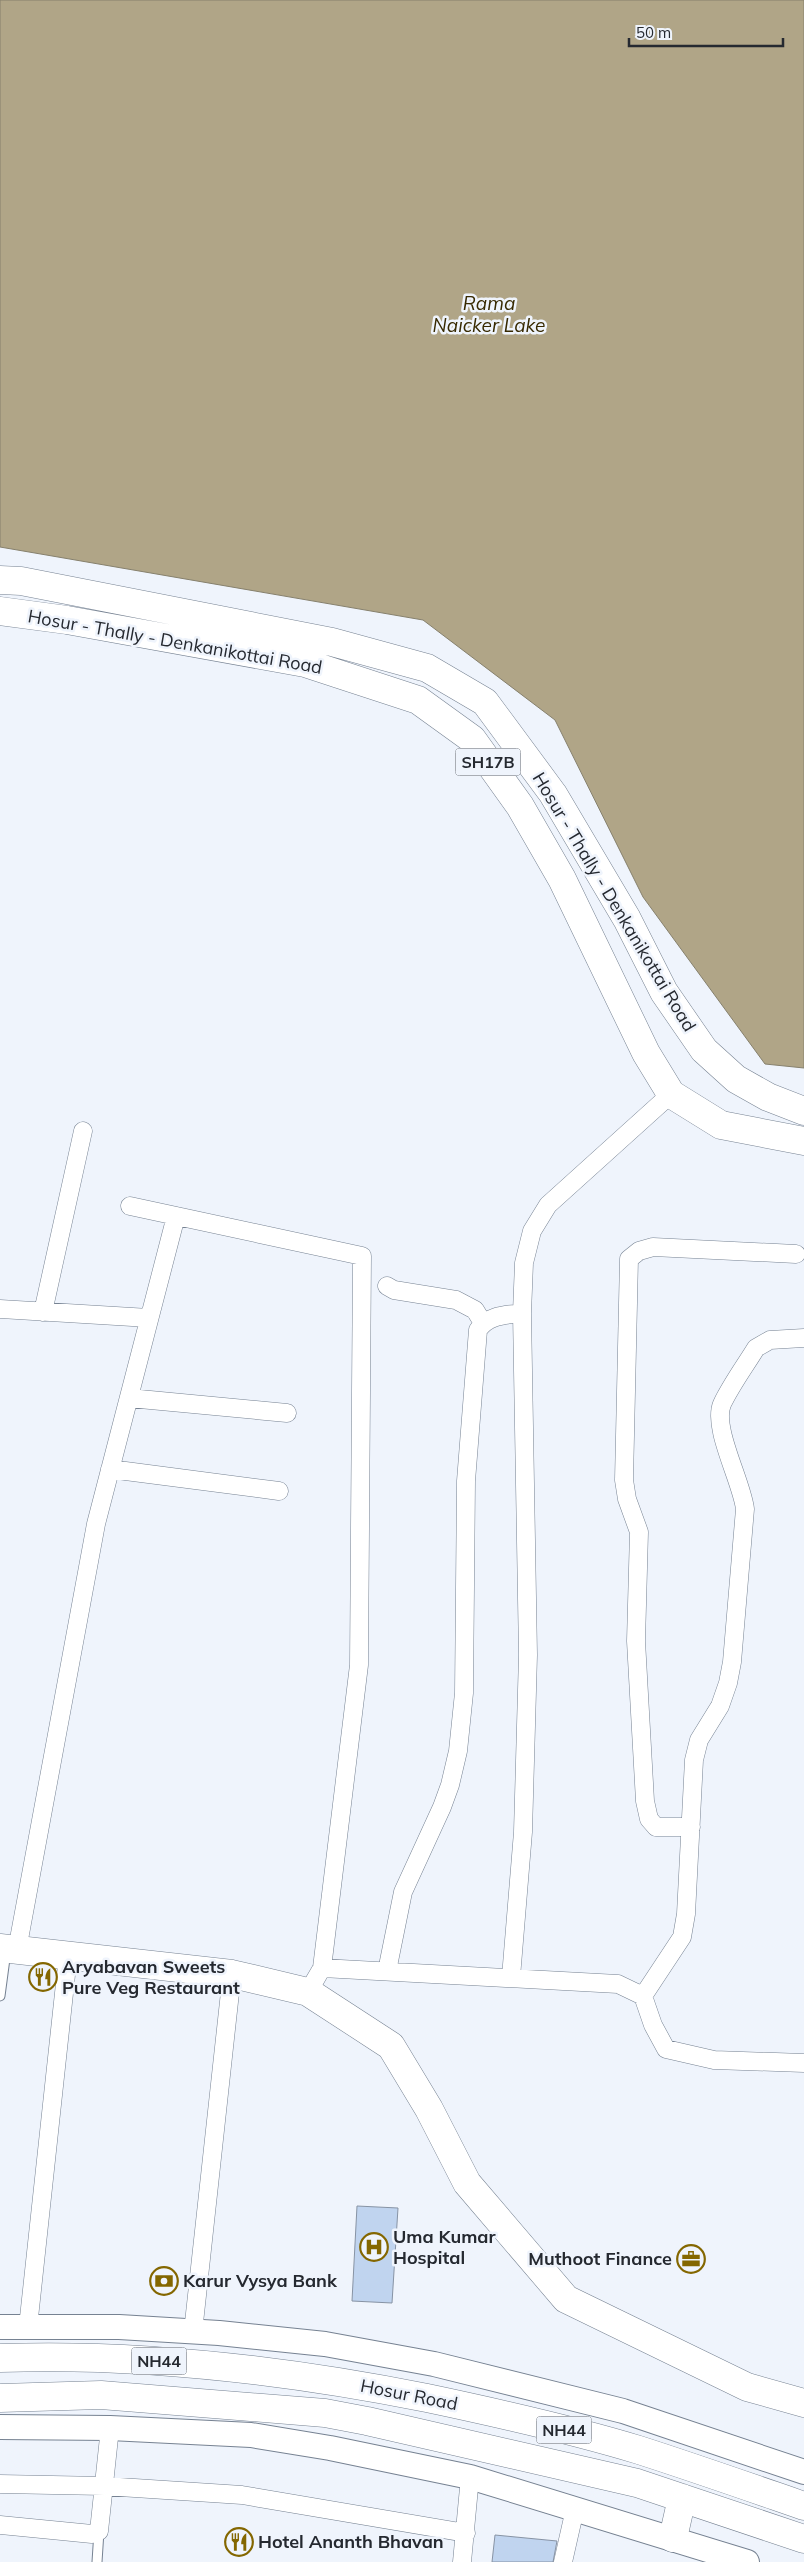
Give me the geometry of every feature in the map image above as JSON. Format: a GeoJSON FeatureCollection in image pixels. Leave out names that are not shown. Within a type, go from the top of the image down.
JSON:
{"type":"FeatureCollection","features":[{"type":"Feature","properties":{"kind":"main road","name":"Hosur - Thally - Denkanikottai Road"},"geometry":{"type":"LineString","coordinates":[[0,580],[21,581],[332,642],[427,668],[485,702],[553,794],[627,919],[664,992],[704,1050],[736,1079],[768,1098],[804,1111]]}},
{"type":"Feature","properties":{"kind":"main road","name":"Hosur - Thally - Denkanikottai Road"},"geometry":{"type":"LineString","coordinates":[[0,611],[67,620],[305,663],[418,700],[472,739],[520,806],[562,878],[646,1053],[671,1094],[721,1125],[804,1141]]}},
{"type":"Feature","properties":{"kind":"main road"},"geometry":{"type":"LineString","coordinates":[[8,1949],[232,1974],[308,1992],[391,2046],[429,2109],[467,2183],[566,2299],[747,2387],[804,2403]]}},
{"type":"Feature","properties":{"kind":"main road","name":"Hosur Road"},"geometry":{"type":"LineString","coordinates":[[0,2358],[117,2358],[217,2364],[382,2389],[503,2414],[638,2450],[804,2506]]}},
{"type":"Feature","properties":{"kind":"main road","name":"Hosur Road"},"geometry":{"type":"LineString","coordinates":[[0,2398],[101,2395],[325,2414],[367,2421],[637,2483],[804,2539]]}},
{"type":"Feature","properties":{"kind":"main road"},"geometry":{"type":"LineString","coordinates":[[673,2538],[682,2498]]}},
{"type":"Feature","properties":{"kind":"street"},"geometry":{"type":"LineString","coordinates":[[511,1977],[523,1832],[528,1655],[522,1313],[524,1263],[532,1231],[548,1205],[671,1094]]}},
{"type":"Feature","properties":{"kind":"street"},"geometry":{"type":"LineString","coordinates":[[43,1312],[83,1131]]}},
{"type":"Feature","properties":{"kind":"street"},"geometry":{"type":"LineString","coordinates":[[130,1206],[362,1256],[359,1665],[322,1968],[308,1992]]}},
{"type":"Feature","properties":{"kind":"street"},"geometry":{"type":"LineString","coordinates":[[8,1949],[87,1569],[110,1470],[176,1216]]}},
{"type":"Feature","properties":{"kind":"street"},"geometry":{"type":"LineString","coordinates":[[691,1827],[656,1827],[649,1819],[645,1801],[636,1641],[639,1532],[627,1499],[624,1480],[629,1259],[639,1251],[652,1247],[796,1254]]}},
{"type":"Feature","properties":{"kind":"street"},"geometry":{"type":"LineString","coordinates":[[387,1286],[394,1290],[456,1300],[475,1310],[483,1323]]}},
{"type":"Feature","properties":{"kind":"street"},"geometry":{"type":"LineString","coordinates":[[0,1309],[149,1318]]}},
{"type":"Feature","properties":{"kind":"street"},"geometry":{"type":"LineString","coordinates":[[387,1971],[403,1892],[442,1807],[450,1785],[458,1751],[464,1693],[466,1481],[478,1330],[483,1323],[492,1318],[522,1313]]}},
{"type":"Feature","properties":{"kind":"street"},"geometry":{"type":"LineString","coordinates":[[643,1996],[682,1937],[686,1914],[694,1760],[699,1740],[720,1706],[732,1662],[745,1509],[743,1492],[722,1431],[720,1418],[722,1406],[756,1348],[763,1342],[804,1338]]}},
{"type":"Feature","properties":{"kind":"street"},"geometry":{"type":"LineString","coordinates":[[129,1398],[287,1412]]}},
{"type":"Feature","properties":{"kind":"street"},"geometry":{"type":"LineString","coordinates":[[110,1470],[279,1491]]}},
{"type":"Feature","properties":{"kind":"street"},"geometry":{"type":"LineString","coordinates":[[28,2327],[68,1956]]}},
{"type":"Feature","properties":{"kind":"street"},"geometry":{"type":"LineString","coordinates":[[322,1968],[618,1984],[643,1996],[653,2025],[666,2049],[714,2060],[804,2063]]}},
{"type":"Feature","properties":{"kind":"street"},"geometry":{"type":"LineString","coordinates":[[193,2332],[232,1974]]}},
{"type":"Feature","properties":{"kind":"street"},"geometry":{"type":"LineString","coordinates":[[0,2326],[119,2327],[326,2344],[444,2366],[623,2411],[804,2472]]}},
{"type":"Feature","properties":{"kind":"street"},"geometry":{"type":"LineString","coordinates":[[0,2427],[110,2428],[251,2435],[330,2448],[470,2477],[747,2562]]}},
{"type":"Feature","properties":{"kind":"street"},"geometry":{"type":"LineString","coordinates":[[0,2525],[92,2534],[99,2531],[110,2428]]}},
{"type":"Feature","properties":{"kind":"street"},"geometry":{"type":"LineString","coordinates":[[462,2562],[470,2477]]}},
{"type":"Feature","properties":{"kind":"street"},"geometry":{"type":"LineString","coordinates":[[0,2484],[104,2486],[242,2495],[466,2533]]}},
{"type":"Feature","properties":{"kind":"street"},"geometry":{"type":"LineString","coordinates":[[563,2562],[575,2509]]}},
{"type":"Feature","properties":{"kind":"lane"},"geometry":{"type":"LineString","coordinates":[[0,1996],[8,1949]]}},
{"type":"Feature","properties":{"kind":"lane"},"geometry":{"type":"LineString","coordinates":[[97,2562],[99,2531]]}},
{"type":"Feature","properties":{"kind":"water","name":"Rama Naicker Lake"},"geometry":{"type":"Polygon","coordinates":[[[0,0],[804,0],[804,1068],[765,1064],[643,897],[555,720],[423,620],[0,547],[0,0]]]}},
{"type":"Feature","properties":{"kind":"building"},"geometry":{"type":"Polygon","coordinates":[[[357,2206],[398,2208],[392,2303],[352,2301],[357,2206]]]}},
{"type":"Feature","properties":{"kind":"building"},"geometry":{"type":"Polygon","coordinates":[[[495,2535],[557,2541],[553,2562],[492,2562],[495,2535]]]}},
{"type":"Feature","properties":{"kind":"place","name":"Aryabavan Sweets Pure Veg Restaurant"},"geometry":{"type":"Point","coordinates":[43,1977]}},
{"type":"Feature","properties":{"kind":"place","name":"Uma Kumar Hospital"},"geometry":{"type":"Point","coordinates":[374,2247]}},
{"type":"Feature","properties":{"kind":"place","name":"Muthoot Finance"},"geometry":{"type":"Point","coordinates":[691,2259]}},
{"type":"Feature","properties":{"kind":"place","name":"Karur Vysya Bank"},"geometry":{"type":"Point","coordinates":[164,2281]}},
{"type":"Feature","properties":{"kind":"place","name":"Hotel Ananth Bhavan"},"geometry":{"type":"Point","coordinates":[239,2542]}}]}
